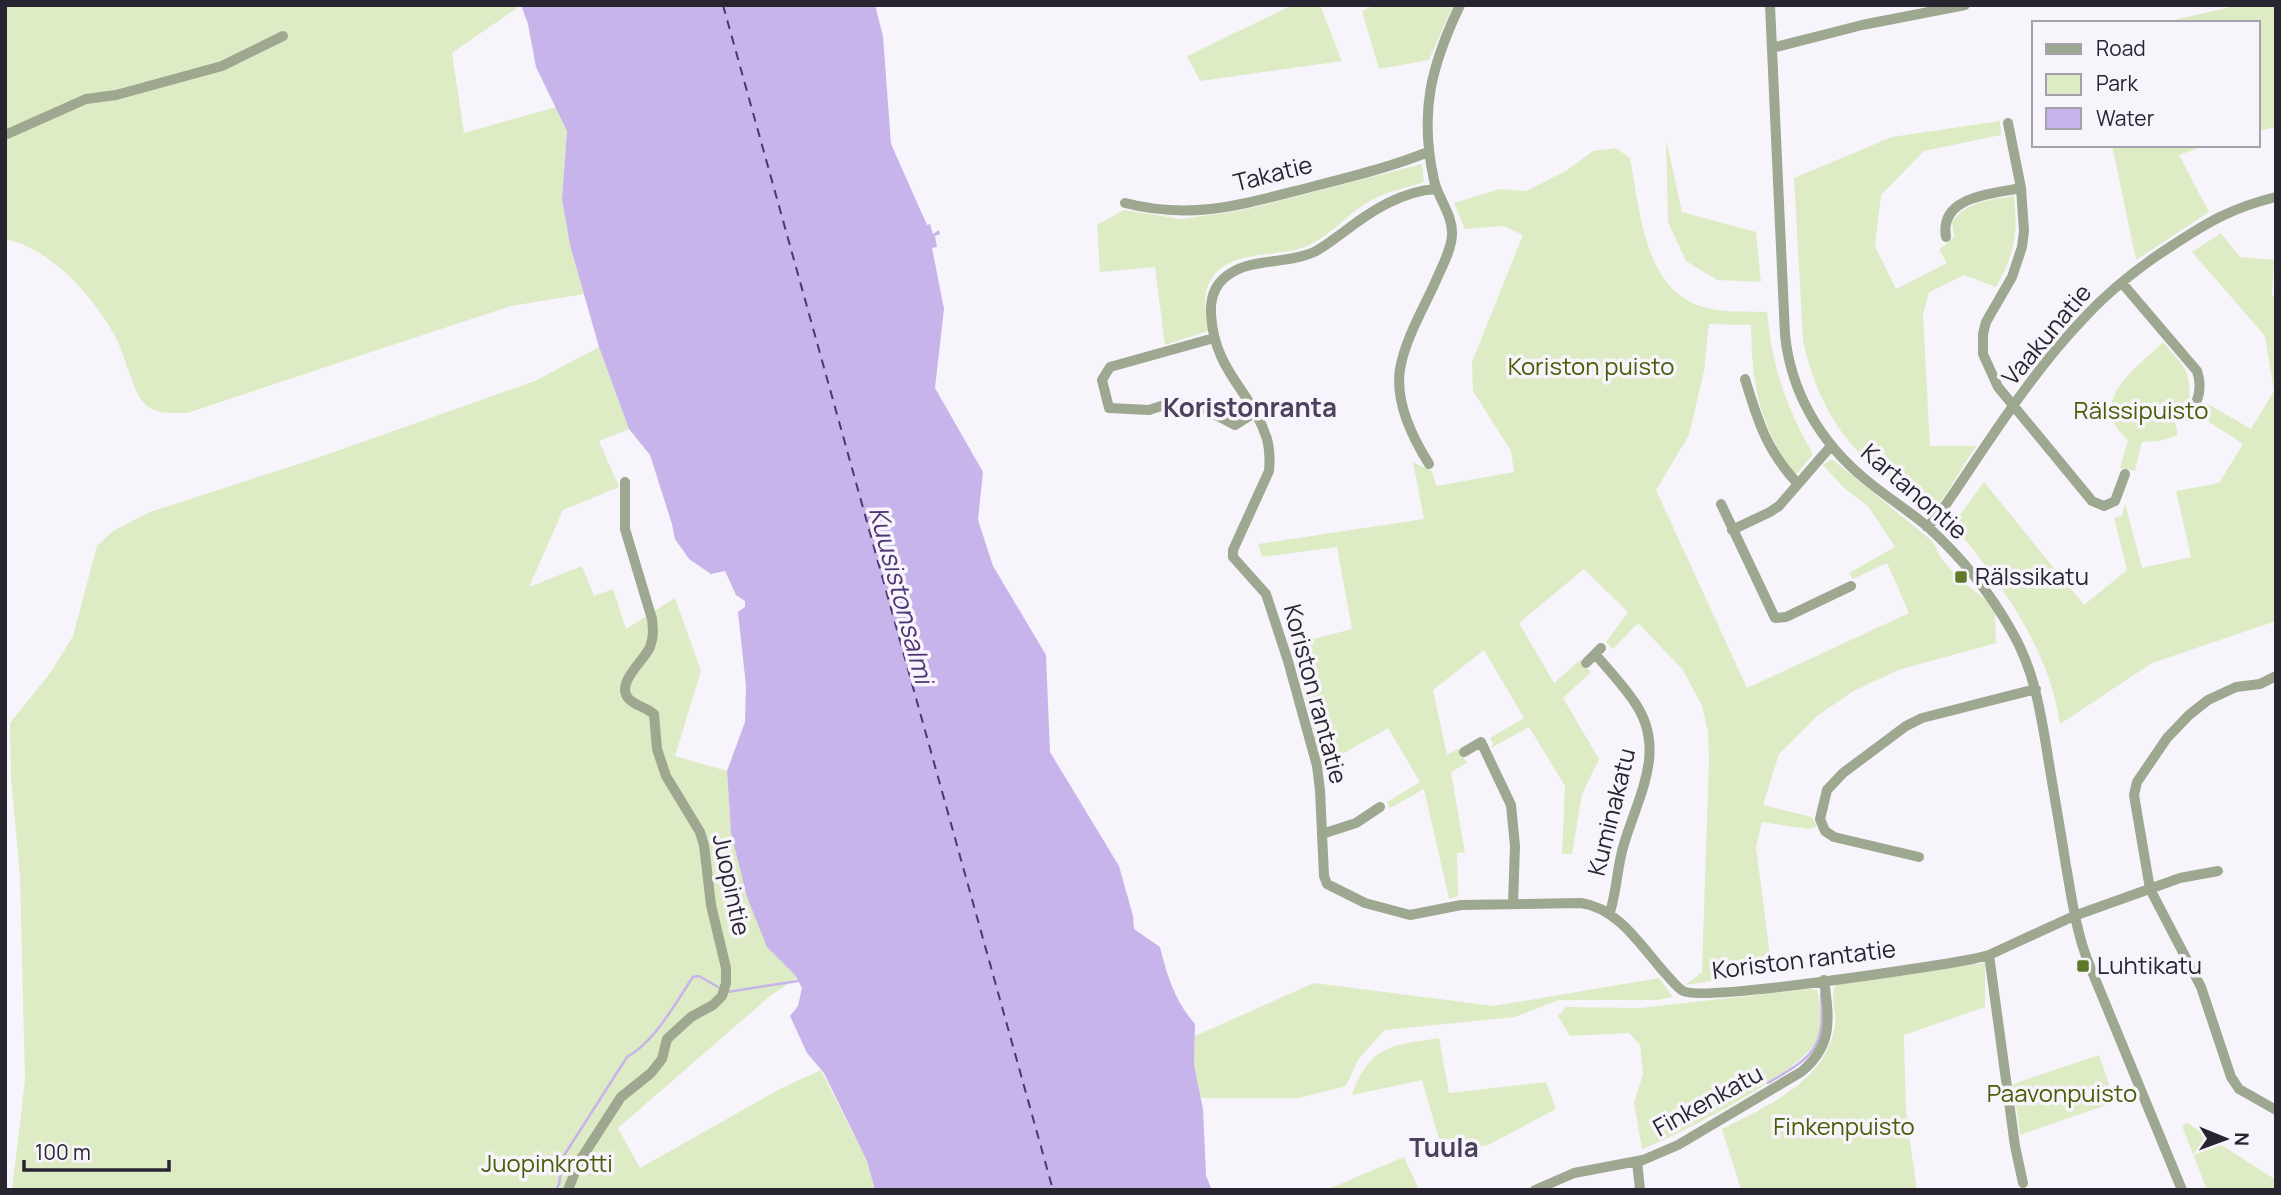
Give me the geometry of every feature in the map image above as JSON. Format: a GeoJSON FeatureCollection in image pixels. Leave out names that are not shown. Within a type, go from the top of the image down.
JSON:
{"type":"FeatureCollection","features":[{"type":"Feature","properties":{"kind":"street"},"geometry":{"type":"LineString","coordinates":[[1429,464],[1414,438],[1402,405],[1400,368],[1450,244],[1451,222],[1436,189],[1428,152],[1427,128],[1434,68],[1460,5]]}},
{"type":"Feature","properties":{"kind":"street","name":"Kartanontie"},"geometry":{"type":"LineString","coordinates":[[1770,5],[1787,356],[1803,401],[1831,446],[1865,479],[1927,527],[1966,566],[1991,596],[2022,650],[2036,689],[2074,916],[2083,950],[2182,1190]]}},
{"type":"Feature","properties":{"kind":"street"},"geometry":{"type":"LineString","coordinates":[[1772,48],[1862,25],[1965,5]]}},
{"type":"Feature","properties":{"kind":"street"},"geometry":{"type":"LineString","coordinates":[[5,135],[86,99],[116,96],[222,66],[283,36]]}},
{"type":"Feature","properties":{"kind":"street"},"geometry":{"type":"LineString","coordinates":[[2008,123],[2021,188],[2024,217],[2022,247],[2011,277],[1990,312],[1982,344],[1983,354],[1991,374],[2014,407],[2092,501],[2104,506],[2115,501],[2125,474]]}},
{"type":"Feature","properties":{"kind":"street","name":"Takatie"},"geometry":{"type":"LineString","coordinates":[[1125,203],[1149,209],[1212,210],[1392,166],[1428,152]]}},
{"type":"Feature","properties":{"kind":"street"},"geometry":{"type":"LineString","coordinates":[[1946,237],[1944,228],[1956,206],[1972,199],[2021,188]]}},
{"type":"Feature","properties":{"kind":"street","name":"Koriston rantatie"},"geometry":{"type":"LineString","coordinates":[[1436,189],[1395,200],[1374,209],[1314,252],[1243,268],[1232,273],[1217,286],[1212,296],[1213,338],[1223,363],[1266,437],[1270,460],[1269,471],[1233,550],[1233,557],[1263,589],[1276,623],[1317,766],[1324,876],[1327,884],[1365,902],[1409,915],[1454,905],[1581,903],[1598,906],[1609,912],[1674,984],[1692,994],[1746,991],[1958,962],[1989,954],[2074,916]]}},
{"type":"Feature","properties":{"kind":"street","name":"Vaakunatie"},"geometry":{"type":"LineString","coordinates":[[1927,527],[1938,516],[2014,407],[2071,332],[2122,283],[2211,219],[2276,197]]}},
{"type":"Feature","properties":{"kind":"street"},"geometry":{"type":"LineString","coordinates":[[2122,283],[2197,371],[2200,394],[2188,416]]}},
{"type":"Feature","properties":{"kind":"street"},"geometry":{"type":"LineString","coordinates":[[1213,338],[1110,367],[1102,380],[1109,408],[1149,410],[1170,403],[1199,407],[1235,425],[1254,413]]}},
{"type":"Feature","properties":{"kind":"street"},"geometry":{"type":"LineString","coordinates":[[1745,379],[1760,428],[1774,454],[1798,484]]}},
{"type":"Feature","properties":{"kind":"street"},"geometry":{"type":"LineString","coordinates":[[1732,530],[1779,506],[1831,446]]}},
{"type":"Feature","properties":{"kind":"street","name":"Juopintie"},"geometry":{"type":"LineString","coordinates":[[568,1190],[579,1162],[621,1097],[651,1073],[662,1059],[667,1039],[691,1017],[713,1005],[722,996],[726,983],[726,968],[711,905],[700,832],[666,776],[657,749],[654,714],[631,701],[625,694],[625,684],[646,654],[654,632],[625,529],[625,482]]}},
{"type":"Feature","properties":{"kind":"street"},"geometry":{"type":"LineString","coordinates":[[1721,504],[1775,618],[1786,617],[1851,586]]}},
{"type":"Feature","properties":{"kind":"street","name":"Kuminakatu"},"geometry":{"type":"LineString","coordinates":[[1586,663],[1598,651],[1645,719],[1651,743],[1647,771],[1622,851],[1609,912]]}},
{"type":"Feature","properties":{"kind":"street"},"geometry":{"type":"LineString","coordinates":[[2276,676],[2260,684],[2235,687],[2198,708],[2167,738],[2137,782],[2134,801],[2150,889],[2202,987],[2231,1077],[2239,1089],[2276,1110]]}},
{"type":"Feature","properties":{"kind":"street"},"geometry":{"type":"LineString","coordinates":[[1919,857],[1834,837],[1825,831],[1821,825],[1820,812],[1827,790],[1843,773],[1915,721],[2036,689]]}},
{"type":"Feature","properties":{"kind":"street"},"geometry":{"type":"LineString","coordinates":[[1464,752],[1481,742],[1511,805],[1515,846],[1513,904]]}},
{"type":"Feature","properties":{"kind":"street"},"geometry":{"type":"LineString","coordinates":[[1322,834],[1356,824],[1380,807]]}},
{"type":"Feature","properties":{"kind":"street"},"geometry":{"type":"LineString","coordinates":[[2074,916],[2180,878],[2218,871]]}},
{"type":"Feature","properties":{"kind":"street"},"geometry":{"type":"LineString","coordinates":[[1989,954],[2015,1146],[2023,1183]]}},
{"type":"Feature","properties":{"kind":"street","name":"Finkenkatu"},"geometry":{"type":"LineString","coordinates":[[1535,1190],[1561,1177],[1588,1169],[1653,1156],[1699,1134],[1811,1064],[1824,1045],[1828,1031],[1824,980]]}},
{"type":"Feature","properties":{"kind":"street"},"geometry":{"type":"LineString","coordinates":[[1637,1161],[1640,1190]]}},
{"type":"Feature","properties":{"kind":"green space"},"geometry":{"type":"Polygon","coordinates":[[[5,5],[521,5],[452,53],[464,133],[556,107],[567,131],[562,199],[570,245],[584,294],[511,306],[187,413],[151,409],[138,395],[115,336],[83,291],[54,263],[38,252],[5,239],[5,5]]]}},
{"type":"Feature","properties":{"kind":"green space"},"geometry":{"type":"Polygon","coordinates":[[[1293,5],[1320,5],[1342,61],[1200,81],[1187,56],[1293,5]]]}},
{"type":"Feature","properties":{"kind":"green space"},"geometry":{"type":"Polygon","coordinates":[[[1375,5],[1453,5],[1429,60],[1379,69],[1362,11],[1375,5]]]}},
{"type":"Feature","properties":{"kind":"green space"},"geometry":{"type":"Polygon","coordinates":[[[2239,5],[2276,5],[2276,127],[2260,131],[2260,21],[2170,21],[2239,5]]]}},
{"type":"Feature","properties":{"kind":"green space"},"geometry":{"type":"Polygon","coordinates":[[[2000,121],[2001,135],[1924,151],[1881,195],[1875,246],[1896,289],[1947,263],[1939,250],[1954,237],[1952,222],[1958,215],[1980,203],[2014,196],[2014,243],[1996,287],[1964,275],[1929,292],[1923,315],[1930,446],[1976,446],[1937,508],[1863,457],[1839,428],[1820,394],[1803,340],[1794,178],[1892,137],[2000,121]]]}},
{"type":"Feature","properties":{"kind":"green space"},"geometry":{"type":"Polygon","coordinates":[[[1666,139],[1682,212],[1756,232],[1761,282],[1717,280],[1686,261],[1668,222],[1666,139]]]}},
{"type":"Feature","properties":{"kind":"green space"},"geometry":{"type":"Polygon","coordinates":[[[2112,147],[2201,147],[2179,155],[2209,212],[2136,260],[2112,147]]]}},
{"type":"Feature","properties":{"kind":"green space","name":"Koriston puisto"},"geometry":{"type":"Polygon","coordinates":[[[1616,148],[1630,158],[1642,225],[1658,268],[1670,286],[1686,299],[1707,308],[1767,312],[1782,386],[1813,454],[1795,476],[1773,439],[1756,386],[1751,325],[1709,324],[1704,371],[1689,435],[1656,490],[1747,688],[1909,613],[1887,563],[1853,579],[1849,573],[1895,547],[1868,506],[1844,488],[1823,465],[1832,459],[1932,541],[1956,576],[1987,601],[1995,612],[1996,643],[1898,670],[1852,692],[1817,716],[1779,754],[1763,805],[1812,817],[1817,826],[1809,829],[1762,822],[1756,847],[1772,972],[1685,985],[1702,972],[1708,732],[1702,706],[1683,670],[1638,623],[1613,649],[1606,642],[1628,612],[1584,569],[1519,623],[1554,683],[1580,660],[1591,672],[1563,698],[1599,759],[1582,794],[1572,854],[1562,854],[1565,786],[1529,727],[1491,748],[1493,743],[1490,738],[1524,718],[1484,650],[1433,690],[1447,755],[1458,749],[1467,763],[1451,772],[1465,853],[1457,853],[1458,896],[1449,899],[1424,789],[1390,808],[1387,802],[1420,782],[1388,728],[1321,766],[1293,644],[1352,629],[1337,547],[1262,557],[1258,544],[1424,519],[1413,462],[1432,471],[1436,486],[1514,472],[1511,451],[1473,391],[1472,362],[1523,235],[1503,226],[1465,229],[1454,203],[1500,189],[1527,191],[1567,170],[1593,151],[1616,148]]]}},
{"type":"Feature","properties":{"kind":"green space"},"geometry":{"type":"Polygon","coordinates":[[[1422,164],[1424,182],[1368,202],[1315,242],[1295,250],[1243,258],[1220,269],[1206,290],[1208,331],[1165,345],[1155,267],[1100,272],[1097,225],[1124,210],[1181,219],[1244,210],[1422,164]]]}},
{"type":"Feature","properties":{"kind":"green space"},"geometry":{"type":"Polygon","coordinates":[[[2221,233],[2240,257],[2274,260],[2272,296],[2276,297],[2276,621],[2152,663],[2060,724],[2054,695],[2034,642],[2005,593],[1953,524],[1984,482],[2084,605],[2127,570],[2114,518],[2122,516],[2125,503],[2142,568],[2191,557],[2176,491],[2219,483],[2243,444],[2200,416],[2206,403],[2251,429],[2274,391],[2265,336],[2192,252],[2221,233]]]}},
{"type":"Feature","properties":{"kind":"green space","name":"Rälssipuisto"},"geometry":{"type":"Polygon","coordinates":[[[2163,342],[2184,368],[2189,382],[2189,401],[2171,406],[2178,435],[2160,441],[2142,442],[2135,471],[2120,468],[2128,440],[2116,426],[2111,413],[2112,400],[2128,376],[2163,342]]]}},
{"type":"Feature","properties":{"kind":"green space","name":"Juopinkrotti"},"geometry":{"type":"Polygon","coordinates":[[[599,347],[629,429],[599,441],[619,487],[563,510],[529,587],[582,566],[594,596],[613,589],[626,629],[675,598],[701,671],[675,756],[727,771],[731,833],[797,978],[770,996],[618,1128],[640,1168],[780,1089],[821,1070],[867,1161],[875,1190],[12,1190],[25,1080],[20,876],[11,778],[10,723],[51,672],[73,636],[97,546],[113,531],[150,512],[320,457],[535,381],[599,347]]]}},
{"type":"Feature","properties":{"kind":"green space","name":"Finkenpuisto"},"geometry":{"type":"Polygon","coordinates":[[[1985,963],[1985,1007],[1904,1035],[1906,1113],[1917,1190],[1741,1190],[1722,1129],[1775,1101],[1808,1076],[1820,1062],[1830,1045],[1835,1025],[1833,997],[1838,983],[1985,963]]]}},
{"type":"Feature","properties":{"kind":"green space"},"geometry":{"type":"Polygon","coordinates":[[[1659,978],[1673,997],[1656,1000],[1559,1000],[1515,1017],[1385,1030],[1359,1058],[1346,1086],[1299,1098],[1201,1098],[1194,1065],[1195,1036],[1314,983],[1494,1006],[1659,978]]]}},
{"type":"Feature","properties":{"kind":"green space"},"geometry":{"type":"Polygon","coordinates":[[[1817,990],[1822,1021],[1819,1038],[1809,1052],[1739,1101],[1642,1149],[1634,1103],[1643,1074],[1640,1045],[1629,1033],[1570,1036],[1558,1016],[1566,1007],[1640,1008],[1817,990]]]}},
{"type":"Feature","properties":{"kind":"green space"},"geometry":{"type":"Polygon","coordinates":[[[1439,1038],[1449,1093],[1546,1082],[1556,1109],[1488,1145],[1450,1154],[1440,1143],[1422,1080],[1352,1095],[1367,1066],[1384,1050],[1439,1038]]]}},
{"type":"Feature","properties":{"kind":"green space","name":"Paavonpuisto"},"geometry":{"type":"Polygon","coordinates":[[[2099,1055],[2115,1102],[2020,1135],[2013,1084],[2099,1055]]]}},
{"type":"Feature","properties":{"kind":"green space"},"geometry":{"type":"Polygon","coordinates":[[[2187,1123],[2276,1180],[2276,1190],[2207,1190],[2182,1126],[2187,1123]]]}},
{"type":"Feature","properties":{"kind":"green space"},"geometry":{"type":"Polygon","coordinates":[[[1404,1157],[1419,1190],[1326,1190],[1404,1157]]]}},
{"type":"Feature","properties":{"kind":"water","name":"Kuusistonsalmi"},"geometry":{"type":"Polygon","coordinates":[[[521,5],[875,5],[883,36],[891,144],[927,225],[930,224],[933,234],[939,230],[940,234],[935,236],[937,247],[932,248],[944,309],[935,388],[983,472],[978,520],[993,566],[1046,655],[1050,752],[1119,866],[1134,929],[1160,947],[1173,988],[1195,1024],[1194,1065],[1203,1109],[1206,1176],[1212,1190],[875,1190],[867,1161],[824,1073],[807,1053],[790,1016],[798,1006],[802,988],[795,975],[767,947],[747,897],[731,833],[727,771],[745,722],[746,686],[738,612],[745,607],[745,601],[736,595],[725,571],[711,574],[689,559],[675,539],[650,455],[629,429],[599,347],[570,245],[562,199],[567,131],[536,67],[528,24],[521,5]]]}},
{"type":"Feature","properties":{"kind":"waterway"},"geometry":{"type":"LineString","coordinates":[[556,1190],[563,1157],[627,1057],[637,1051],[655,1032],[693,977],[699,976],[718,987]]}},
{"type":"Feature","properties":{"kind":"waterway"},"geometry":{"type":"LineString","coordinates":[[727,992],[798,981]]}},
{"type":"Feature","properties":{"kind":"waterway"},"geometry":{"type":"LineString","coordinates":[[1768,1083],[1796,1066],[1813,1050],[1821,1028],[1821,994]]}},
{"type":"Feature","properties":{"kind":"ferry route"},"geometry":{"type":"LineString","coordinates":[[723,5],[1053,1190]]}},
{"type":"Feature","properties":{"kind":"place","name":"Rälssikatu"},"geometry":{"type":"Point","coordinates":[1961,577]}},
{"type":"Feature","properties":{"kind":"place","name":"Luhtikatu"},"geometry":{"type":"Point","coordinates":[2083,966]}},
{"type":"Feature","properties":{"kind":"district","name":"Koristonranta"},"geometry":{"type":"Point","coordinates":[1250,408]}},
{"type":"Feature","properties":{"kind":"district","name":"Tuula"},"geometry":{"type":"Point","coordinates":[1444,1148]}}]}
